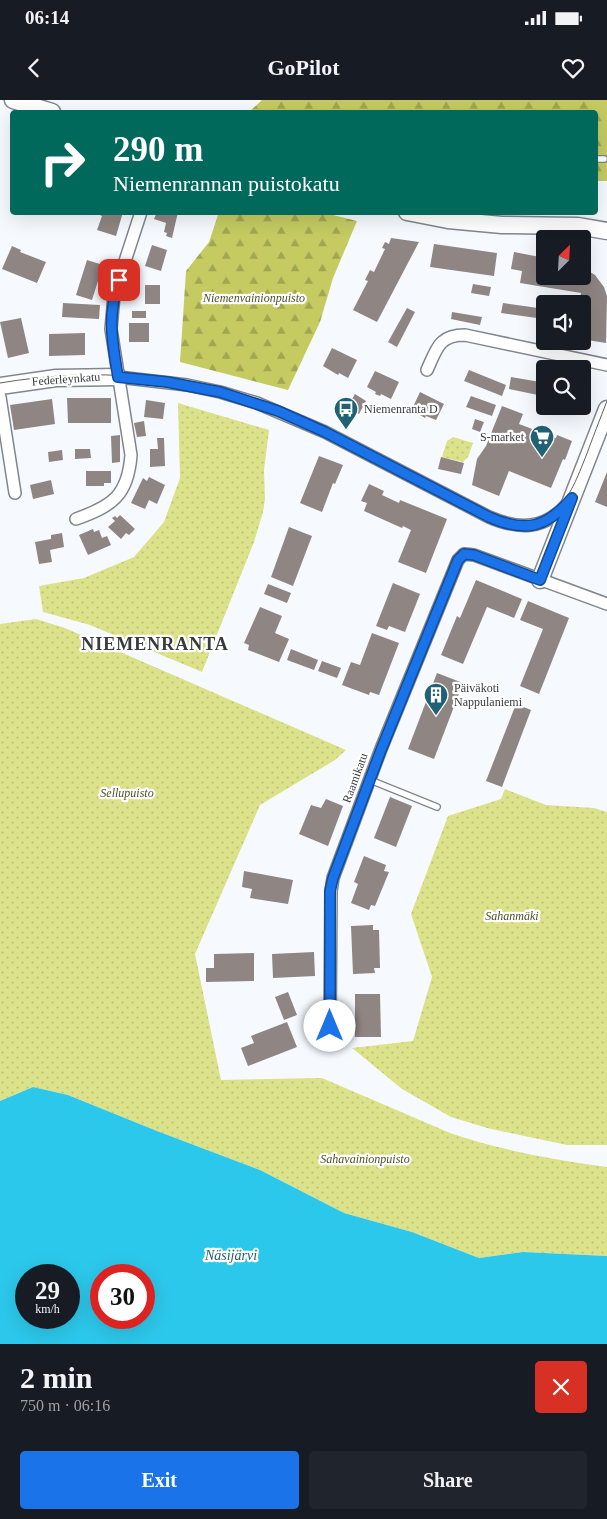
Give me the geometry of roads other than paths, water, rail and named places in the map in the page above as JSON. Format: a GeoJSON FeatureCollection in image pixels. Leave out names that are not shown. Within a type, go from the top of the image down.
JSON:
{"type":"FeatureCollection","features":[{"type":"Feature","properties":{"kind":"street"},"geometry":{"type":"LineString","coordinates":[[13,100],[46,110]]}},
{"type":"Feature","properties":{"kind":"street"},"geometry":{"type":"LineString","coordinates":[[76,519],[100,510],[111,502],[121,492],[127,479],[131,455],[110,329],[114,295],[140,215]]}},
{"type":"Feature","properties":{"kind":"street"},"geometry":{"type":"LineString","coordinates":[[422,215],[448,220],[502,225],[578,226],[607,231]]}},
{"type":"Feature","properties":{"kind":"street"},"geometry":{"type":"LineString","coordinates":[[578,226],[607,220]]}},
{"type":"Feature","properties":{"kind":"street"},"geometry":{"type":"LineString","coordinates":[[427,370],[438,346],[446,338],[454,335],[465,335],[607,365]]}},
{"type":"Feature","properties":{"kind":"street","name":"Federleynkatu"},"geometry":{"type":"LineString","coordinates":[[0,386],[56,378],[118,377],[148,379],[220,392],[271,408],[325,432],[506,524],[520,526],[539,524],[560,512],[572,498]]}},
{"type":"Feature","properties":{"kind":"street"},"geometry":{"type":"LineString","coordinates":[[0,397],[15,493]]}},
{"type":"Feature","properties":{"kind":"street"},"geometry":{"type":"LineString","coordinates":[[607,409],[540,580],[607,604]]}},
{"type":"Feature","properties":{"kind":"street","name":"Raamikatu"},"geometry":{"type":"LineString","coordinates":[[330,1026],[330,891],[333,878],[381,750],[458,560],[464,554],[474,555],[540,580]]}},
{"type":"Feature","properties":{"kind":"lane"},"geometry":{"type":"LineString","coordinates":[[598,159],[604,159]]}},
{"type":"Feature","properties":{"kind":"lane"},"geometry":{"type":"LineString","coordinates":[[370,780],[437,807]]}},
{"type":"Feature","properties":{"kind":"water","name":"Näsijärvi"},"geometry":{"type":"Polygon","coordinates":[[[33,1087],[68,1095],[260,1170],[344,1213],[412,1232],[479,1258],[523,1252],[607,1256],[607,1344],[0,1344],[0,1101],[33,1087]]]}},
{"type":"Feature","properties":{"kind":"tram line"},"geometry":{"type":"LineString","coordinates":[[0,383],[71,375],[106,375],[176,381],[245,397],[279,408],[307,420],[499,517],[518,522],[533,522],[546,517],[557,510],[566,499],[580,472],[607,401]]}},
{"type":"Feature","properties":{"kind":"tram line"},"geometry":{"type":"LineString","coordinates":[[409,480],[486,519],[517,529],[530,529]]}},
{"type":"Feature","properties":{"kind":"place","name":"Niemenranta D"},"geometry":{"type":"Point","coordinates":[346,430]}},
{"type":"Feature","properties":{"kind":"place","name":"S-market"},"geometry":{"type":"Point","coordinates":[542,458]}},
{"type":"Feature","properties":{"kind":"place","name":"Päiväkoti Nappulaniemi"},"geometry":{"type":"Point","coordinates":[436,716]}},
{"type":"Feature","properties":{"kind":"district","name":"NIEMENRANTA"},"geometry":{"type":"Point","coordinates":[155,644]}},
{"type":"Feature","properties":{"kind":"park label","name":"Niemenvainionpuisto"},"geometry":{"type":"Point","coordinates":[254,298]}},
{"type":"Feature","properties":{"kind":"park label","name":"Sellupuisto"},"geometry":{"type":"Point","coordinates":[127,793]}},
{"type":"Feature","properties":{"kind":"park label","name":"Sahanmäki"},"geometry":{"type":"Point","coordinates":[512,916]}},
{"type":"Feature","properties":{"kind":"park label","name":"Sahavainionpuisto"},"geometry":{"type":"Point","coordinates":[365,1159]}}]}
